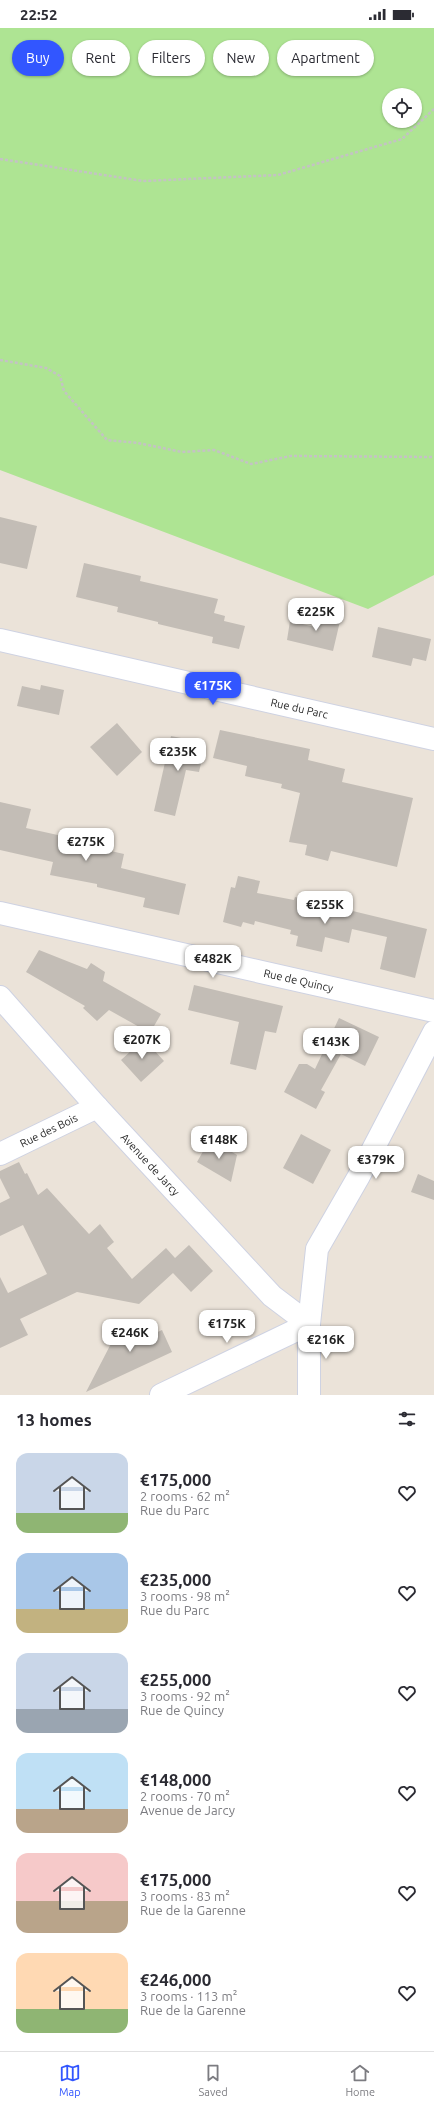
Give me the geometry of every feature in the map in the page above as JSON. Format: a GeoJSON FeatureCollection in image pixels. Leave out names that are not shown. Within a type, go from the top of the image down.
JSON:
{"type":"FeatureCollection","features":[{"type":"Feature","properties":{"kind":"street","name":"Rue du Parc"},"geometry":{"type":"LineString","coordinates":[[0,640],[434,739]]}},
{"type":"Feature","properties":{"kind":"street","name":"Rue de Quincy"},"geometry":{"type":"LineString","coordinates":[[0,913],[434,1011]]}},
{"type":"Feature","properties":{"kind":"street","name":"Avenue de Jarcy"},"geometry":{"type":"LineString","coordinates":[[0,997],[97,1107],[272,1296],[309,1324]]}},
{"type":"Feature","properties":{"kind":"street"},"geometry":{"type":"LineString","coordinates":[[309,1395],[309,1324],[317,1249],[359,1176],[434,1032]]}},
{"type":"Feature","properties":{"kind":"street","name":"Rue des Bois"},"geometry":{"type":"LineString","coordinates":[[0,1154],[97,1107]]}},
{"type":"Feature","properties":{"kind":"street"},"geometry":{"type":"LineString","coordinates":[[161,1395],[309,1324]]}},
{"type":"Feature","properties":{"kind":"path"},"geometry":{"type":"LineString","coordinates":[[0,160],[143,181],[278,175],[402,139],[434,109]]}},
{"type":"Feature","properties":{"kind":"path"},"geometry":{"type":"LineString","coordinates":[[0,360],[46,368],[60,376],[64,391],[106,440],[138,443],[182,452],[214,450],[251,464],[291,456],[434,457]]}},
{"type":"Feature","properties":{"kind":"green space"},"geometry":{"type":"Polygon","coordinates":[[[0,28],[434,28],[434,575],[368,609],[0,470],[0,28]]]}},
{"type":"Feature","properties":{"kind":"building"},"geometry":{"type":"Polygon","coordinates":[[[0,517],[37,526],[27,569],[0,563],[0,517]]]}},
{"type":"Feature","properties":{"kind":"building"},"geometry":{"type":"Polygon","coordinates":[[[84,563],[141,576],[140,581],[218,599],[214,613],[225,616],[224,621],[245,626],[239,649],[212,643],[213,637],[158,624],[158,622],[117,612],[118,607],[76,597],[84,563]]]}},
{"type":"Feature","properties":{"kind":"building"},"geometry":{"type":"Polygon","coordinates":[[[318,612],[341,617],[333,651],[287,640],[290,621],[315,627],[318,612]]]}},
{"type":"Feature","properties":{"kind":"building"},"geometry":{"type":"Polygon","coordinates":[[[378,627],[431,639],[426,661],[413,658],[411,666],[372,657],[378,627]]]}},
{"type":"Feature","properties":{"kind":"building"},"geometry":{"type":"Polygon","coordinates":[[[41,685],[64,690],[59,715],[17,706],[22,686],[40,690],[41,685]]]}},
{"type":"Feature","properties":{"kind":"building"},"geometry":{"type":"Polygon","coordinates":[[[117,723],[142,752],[117,776],[90,747],[117,723]]]}},
{"type":"Feature","properties":{"kind":"building"},"geometry":{"type":"Polygon","coordinates":[[[220,730],[310,749],[308,760],[345,769],[342,782],[413,798],[397,867],[331,851],[328,861],[305,855],[307,845],[289,842],[300,793],[281,788],[282,784],[245,776],[247,766],[213,758],[220,730]]]}},
{"type":"Feature","properties":{"kind":"building"},"geometry":{"type":"Polygon","coordinates":[[[171,736],[206,743],[199,772],[186,770],[175,816],[154,811],[171,736]]]}},
{"type":"Feature","properties":{"kind":"building"},"geometry":{"type":"Polygon","coordinates":[[[0,802],[31,809],[26,828],[103,845],[102,849],[124,854],[121,868],[186,884],[179,915],[143,907],[145,898],[97,887],[97,884],[50,875],[53,862],[0,850],[0,802]]]}},
{"type":"Feature","properties":{"kind":"building"},"geometry":{"type":"Polygon","coordinates":[[[238,876],[260,881],[257,893],[294,900],[295,897],[427,929],[415,978],[380,969],[387,937],[352,929],[349,943],[325,937],[322,952],[296,946],[298,936],[290,934],[291,930],[255,921],[254,925],[243,922],[241,927],[223,922],[231,887],[235,888],[238,876]]]}},
{"type":"Feature","properties":{"kind":"building"},"geometry":{"type":"Polygon","coordinates":[[[39,950],[87,969],[91,963],[105,972],[103,981],[161,1014],[150,1033],[109,1010],[97,1021],[83,1008],[85,1006],[26,972],[39,950]]]}},
{"type":"Feature","properties":{"kind":"building"},"geometry":{"type":"Polygon","coordinates":[[[194,985],[283,1006],[276,1033],[265,1031],[256,1070],[230,1064],[239,1022],[188,1010],[194,985]]]}},
{"type":"Feature","properties":{"kind":"building"},"geometry":{"type":"Polygon","coordinates":[[[339,1018],[379,1037],[365,1066],[341,1054],[321,1090],[325,1092],[316,1109],[284,1092],[299,1064],[307,1064],[315,1069],[339,1018]]]}},
{"type":"Feature","properties":{"kind":"building"},"geometry":{"type":"Polygon","coordinates":[[[144,1039],[164,1061],[141,1082],[121,1060],[144,1039]]]}},
{"type":"Feature","properties":{"kind":"building"},"geometry":{"type":"Polygon","coordinates":[[[301,1134],[331,1150],[313,1184],[283,1168],[301,1134]]]}},
{"type":"Feature","properties":{"kind":"building"},"geometry":{"type":"Polygon","coordinates":[[[210,1139],[237,1155],[231,1182],[197,1162],[210,1139]]]}},
{"type":"Feature","properties":{"kind":"building"},"geometry":{"type":"Polygon","coordinates":[[[19,1162],[25,1174],[27,1173],[38,1195],[47,1188],[89,1234],[100,1224],[114,1242],[107,1248],[132,1279],[166,1248],[175,1258],[189,1245],[213,1271],[191,1292],[173,1273],[139,1304],[77,1292],[20,1319],[28,1335],[0,1348],[0,1277],[8,1293],[47,1274],[23,1225],[0,1236],[0,1203],[10,1198],[0,1178],[0,1171],[19,1162]]]}},
{"type":"Feature","properties":{"kind":"building"},"geometry":{"type":"Polygon","coordinates":[[[418,1174],[434,1181],[434,1200],[411,1192],[418,1174]]]}},
{"type":"Feature","properties":{"kind":"building"},"geometry":{"type":"Polygon","coordinates":[[[141,1320],[149,1336],[162,1330],[172,1352],[86,1392],[117,1332],[141,1320]]]}}]}
